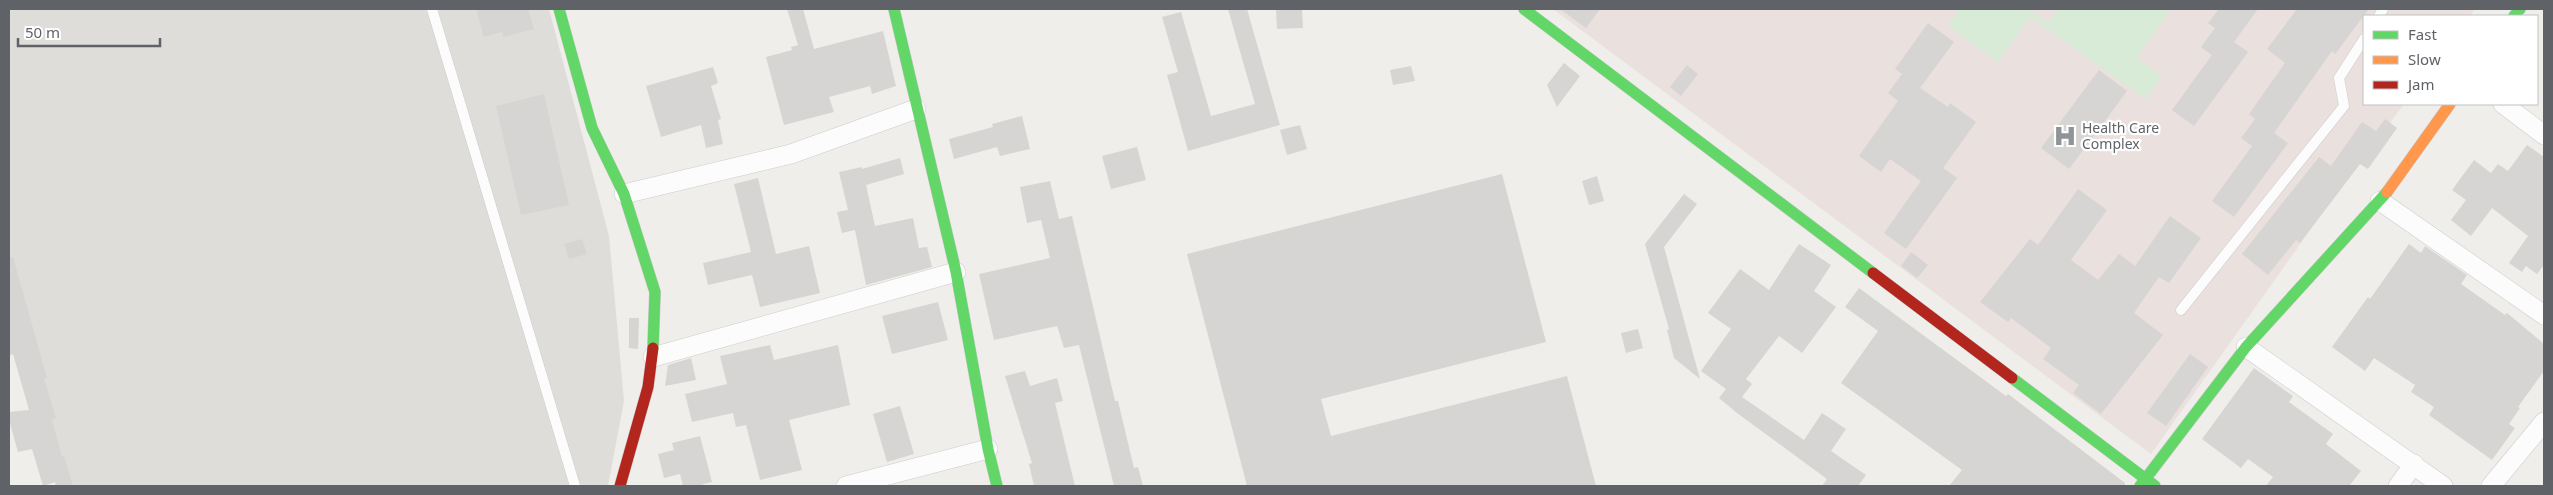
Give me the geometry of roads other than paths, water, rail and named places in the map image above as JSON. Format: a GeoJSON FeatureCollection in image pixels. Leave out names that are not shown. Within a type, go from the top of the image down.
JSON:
{"type":"FeatureCollection","features":[{"type":"Feature","properties":{"kind":"street"},"geometry":{"type":"LineString","coordinates":[[559,9],[592,128],[624,194],[655,292],[654,357],[648,387],[631,441],[620,486]]}},
{"type":"Feature","properties":{"kind":"street"},"geometry":{"type":"LineString","coordinates":[[894,9],[916,109],[956,272],[988,449],[997,486]]}},
{"type":"Feature","properties":{"kind":"street"},"geometry":{"type":"LineString","coordinates":[[1524,9],[2142,482],[2155,486]]}},
{"type":"Feature","properties":{"kind":"street"},"geometry":{"type":"LineString","coordinates":[[2142,482],[2246,347],[2380,201],[2449,105]]}},
{"type":"Feature","properties":{"kind":"street"},"geometry":{"type":"LineString","coordinates":[[2504,105],[2544,135]]}},
{"type":"Feature","properties":{"kind":"street"},"geometry":{"type":"LineString","coordinates":[[624,194],[790,154],[916,109]]}},
{"type":"Feature","properties":{"kind":"street"},"geometry":{"type":"LineString","coordinates":[[2380,201],[2544,315]]}},
{"type":"Feature","properties":{"kind":"street"},"geometry":{"type":"LineString","coordinates":[[654,357],[956,272]]}},
{"type":"Feature","properties":{"kind":"street"},"geometry":{"type":"LineString","coordinates":[[2246,347],[2443,486]]}},
{"type":"Feature","properties":{"kind":"street"},"geometry":{"type":"LineString","coordinates":[[2491,486],[2544,422]]}},
{"type":"Feature","properties":{"kind":"street"},"geometry":{"type":"LineString","coordinates":[[846,486],[988,449]]}},
{"type":"Feature","properties":{"kind":"street"},"geometry":{"type":"LineString","coordinates":[[2398,486],[2414,464]]}},
{"type":"Feature","properties":{"kind":"lane"},"geometry":{"type":"LineString","coordinates":[[432,9],[575,486]]}},
{"type":"Feature","properties":{"kind":"lane"},"geometry":{"type":"LineString","coordinates":[[2181,310],[2344,106],[2339,78],[2363,41]]}},
{"type":"Feature","properties":{"kind":"place","name":"Health Care Complex"},"geometry":{"type":"Point","coordinates":[2065,136]}}]}
